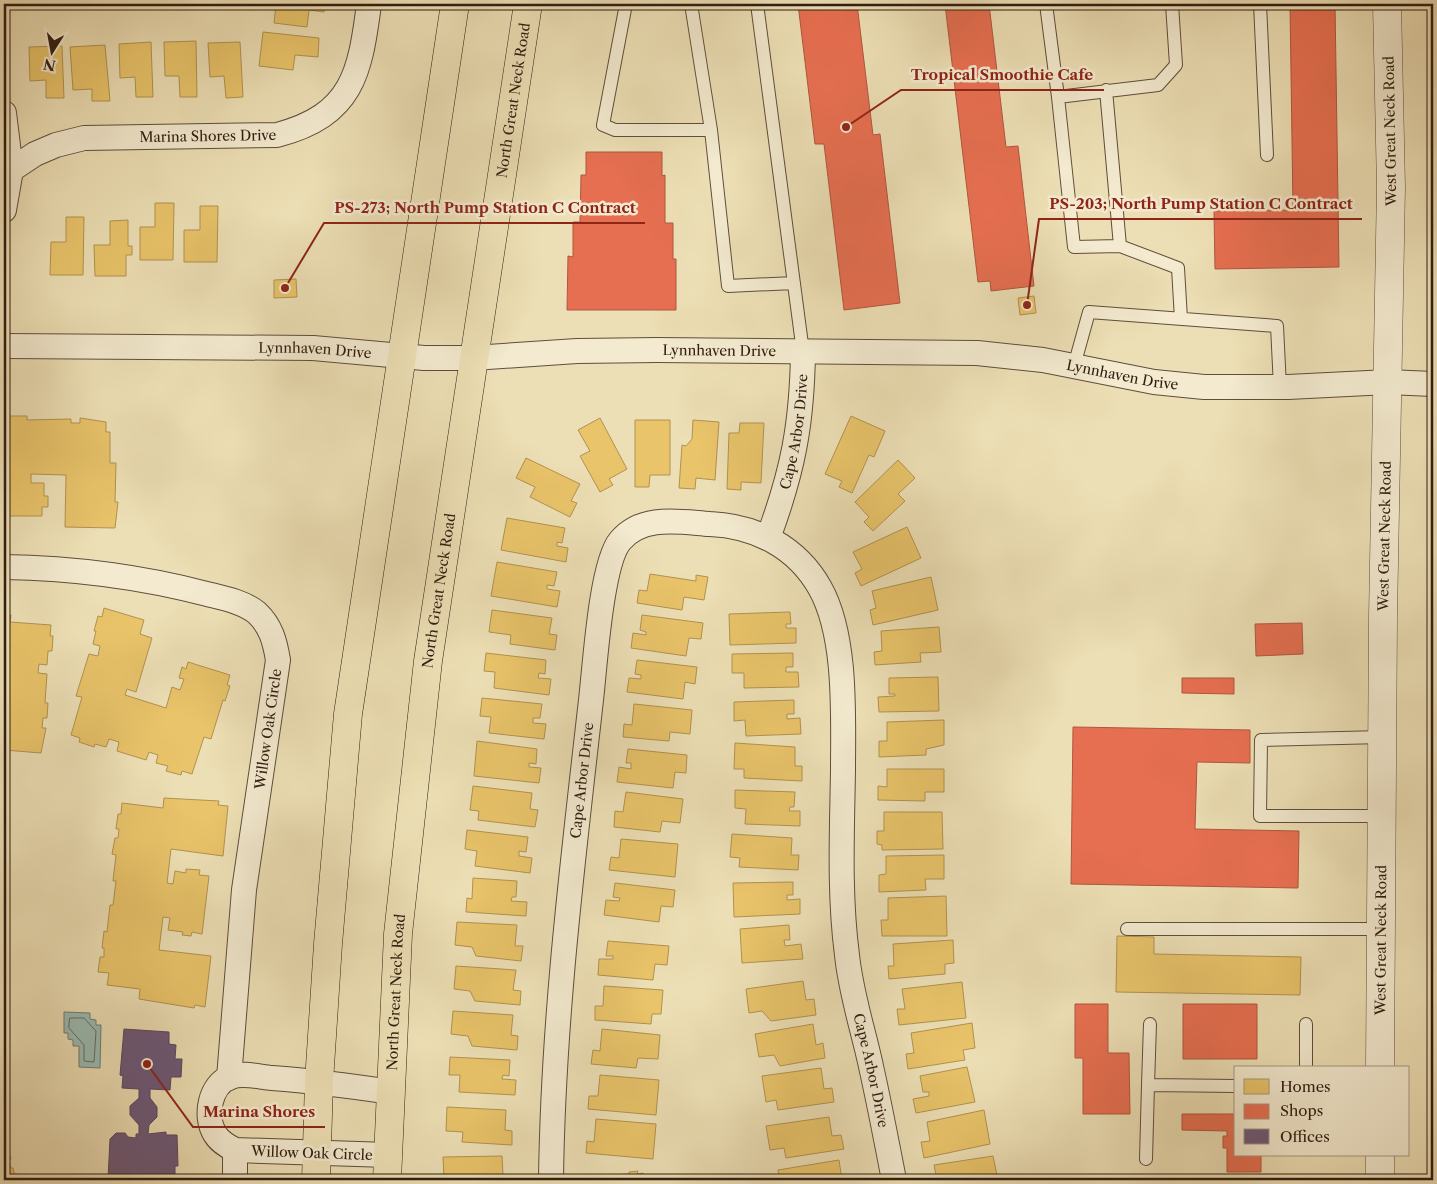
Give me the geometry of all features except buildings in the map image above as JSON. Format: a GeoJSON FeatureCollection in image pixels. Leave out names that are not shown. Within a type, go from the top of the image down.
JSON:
{"type":"FeatureCollection","features":[{"type":"Feature","properties":{"kind":"main road"},"geometry":{"type":"LineString","coordinates":[[316,1180],[318,1082],[348,714],[455,4]]}},
{"type":"Feature","properties":{"kind":"main road","name":"North Great Neck Road"},"geometry":{"type":"LineString","coordinates":[[388,1168],[398,934],[409,817],[428,661],[528,4]]}},
{"type":"Feature","properties":{"kind":"street","name":"Marina Shores Drive"},"geometry":{"type":"LineString","coordinates":[[7,172],[35,154],[56,145],[84,138],[278,135],[299,129],[321,118],[342,98],[355,77],[362,55],[369,4]]}},
{"type":"Feature","properties":{"kind":"street","name":"West Great Neck Road"},"geometry":{"type":"LineString","coordinates":[[1380,1066],[1381,816],[1391,160],[1387,4]]}},
{"type":"Feature","properties":{"kind":"street"},"geometry":{"type":"LineString","coordinates":[[4,113],[7,172],[4,210]]}},
{"type":"Feature","properties":{"kind":"street","name":"Lynnhaven Drive"},"geometry":{"type":"LineString","coordinates":[[4,346],[313,348],[473,358],[577,351],[977,353],[1043,360],[1154,382],[1204,387],[1280,387],[1388,382],[1433,384]]}},
{"type":"Feature","properties":{"kind":"street","name":"Cape Arbor Drive"},"geometry":{"type":"LineString","coordinates":[[768,538],[784,497],[796,448],[802,399],[803,352]]}},
{"type":"Feature","properties":{"kind":"street","name":"Cape Arbor Drive"},"geometry":{"type":"LineString","coordinates":[[551,1180],[556,1036],[575,842],[599,630],[610,558],[618,542],[628,532],[645,524],[663,521],[734,525],[768,538],[788,551],[804,566],[820,588],[831,614],[840,662],[843,711],[841,896],[847,958],[894,1180]]}},
{"type":"Feature","properties":{"kind":"street","name":"Willow Oak Circle"},"geometry":{"type":"LineString","coordinates":[[4,567],[98,574],[168,584],[244,605],[256,613],[268,626],[275,642],[278,660],[244,890],[229,1078],[215,1091],[210,1105],[210,1122],[214,1133],[223,1144],[235,1150],[316,1152],[388,1168]]}},
{"type":"Feature","properties":{"kind":"street"},"geometry":{"type":"LineString","coordinates":[[229,1078],[238,1075],[318,1082],[390,1092]]}},
{"type":"Feature","properties":{"kind":"street","name":"Willow Oak Circle"},"geometry":{"type":"LineString","coordinates":[[235,1150],[235,1180]]}},
{"type":"Feature","properties":{"kind":"street"},"geometry":{"type":"LineString","coordinates":[[1380,1156],[1380,1180]]}},
{"type":"Feature","properties":{"kind":"lane"},"geometry":{"type":"LineString","coordinates":[[626,4],[603,125],[614,130],[711,130]]}},
{"type":"Feature","properties":{"kind":"lane"},"geometry":{"type":"LineString","coordinates":[[691,4],[711,130],[728,286],[794,283]]}},
{"type":"Feature","properties":{"kind":"lane"},"geometry":{"type":"LineString","coordinates":[[757,4],[803,352]]}},
{"type":"Feature","properties":{"kind":"lane"},"geometry":{"type":"LineString","coordinates":[[1046,4],[1074,247],[1120,246],[1178,268],[1181,319]]}},
{"type":"Feature","properties":{"kind":"lane"},"geometry":{"type":"LineString","coordinates":[[1058,97],[1158,85],[1176,65],[1172,4]]}},
{"type":"Feature","properties":{"kind":"lane"},"geometry":{"type":"LineString","coordinates":[[1260,4],[1267,155]]}},
{"type":"Feature","properties":{"kind":"lane"},"geometry":{"type":"LineString","coordinates":[[1106,90],[1120,246]]}},
{"type":"Feature","properties":{"kind":"lane"},"geometry":{"type":"LineString","coordinates":[[1074,366],[1088,312],[1277,326],[1280,387]]}},
{"type":"Feature","properties":{"kind":"lane"},"geometry":{"type":"LineString","coordinates":[[1381,816],[1260,816],[1261,740],[1382,737]]}},
{"type":"Feature","properties":{"kind":"lane"},"geometry":{"type":"LineString","coordinates":[[1127,930],[1381,929]]}},
{"type":"Feature","properties":{"kind":"lane"},"geometry":{"type":"LineString","coordinates":[[1146,1159],[1150,1024]]}},
{"type":"Feature","properties":{"kind":"lane"},"geometry":{"type":"LineString","coordinates":[[1306,1024],[1306,1066]]}},
{"type":"Feature","properties":{"kind":"lane"},"geometry":{"type":"LineString","coordinates":[[1148,1085],[1234,1086]]}},
{"type":"Feature","properties":{"kind":"water"},"geometry":{"type":"Polygon","coordinates":[[[64,1012],[90,1013],[90,1019],[96,1020],[96,1025],[101,1025],[100,1068],[79,1067],[79,1046],[73,1046],[73,1040],[68,1039],[68,1033],[64,1033],[64,1012]]]}},
{"type":"Feature","properties":{"kind":"place","name":"Tropical Smoothie Cafe"},"geometry":{"type":"Point","coordinates":[846,127]}},
{"type":"Feature","properties":{"kind":"place","name":"PS-273; North Pump Station C Contract"},"geometry":{"type":"Point","coordinates":[285,288]}},
{"type":"Feature","properties":{"kind":"place","name":"PS-203; North Pump Station C Contract"},"geometry":{"type":"Point","coordinates":[1027,305]}},
{"type":"Feature","properties":{"kind":"place","name":"Marina Shores"},"geometry":{"type":"Point","coordinates":[147,1064]}}]}
